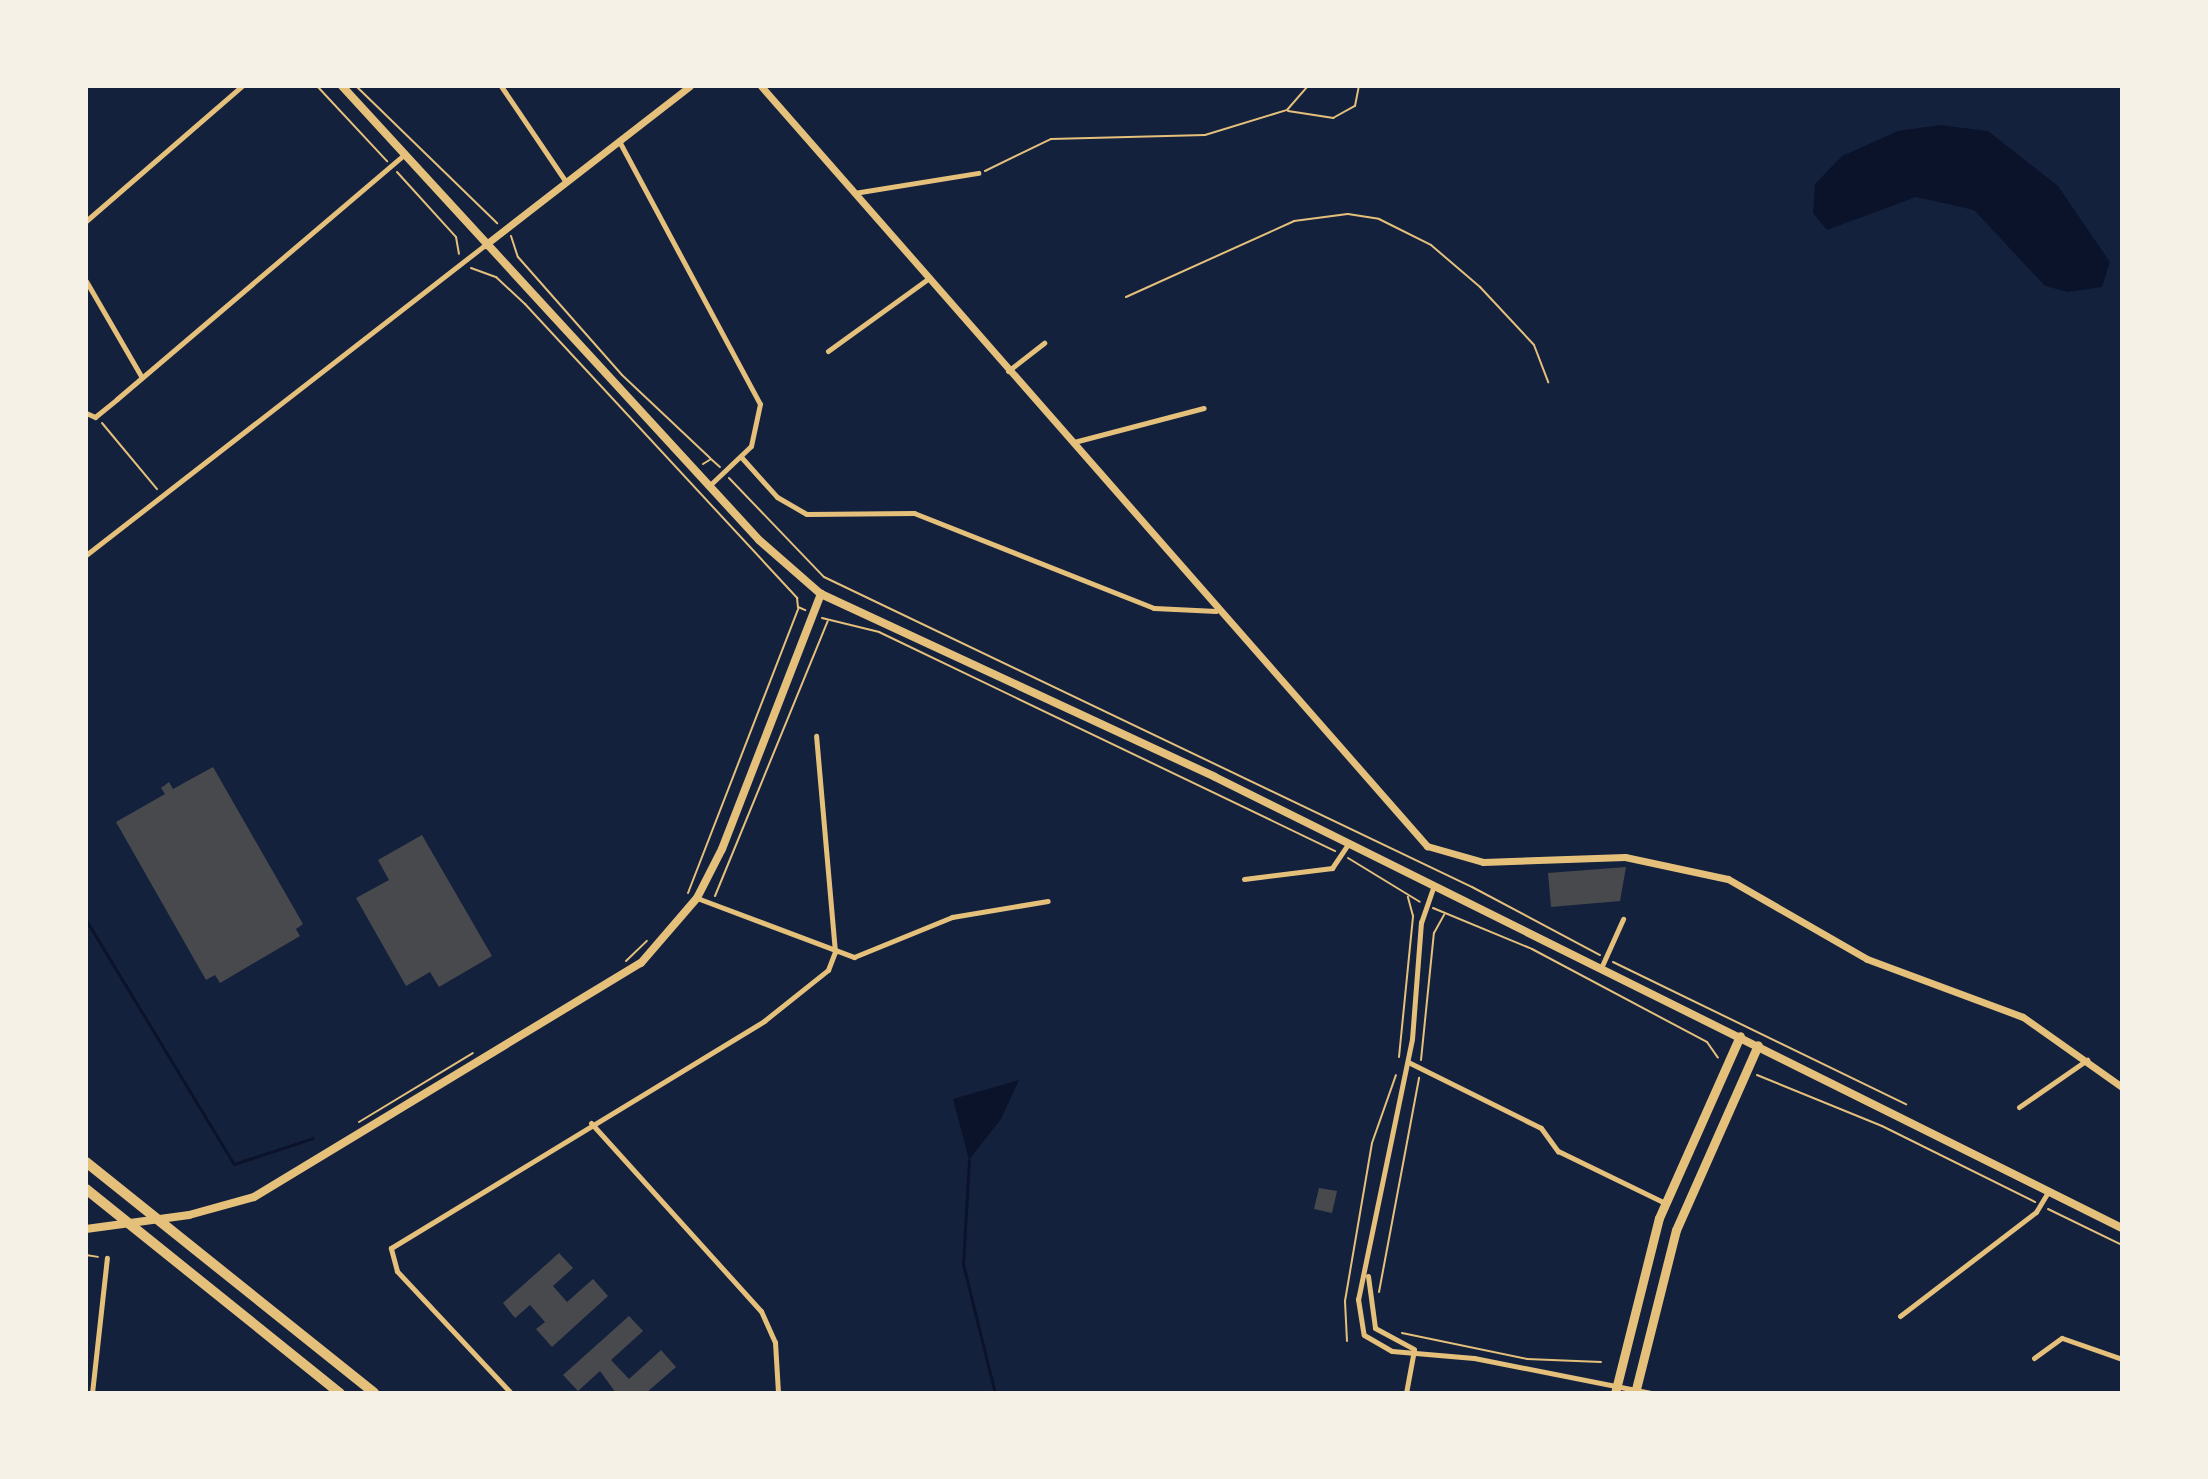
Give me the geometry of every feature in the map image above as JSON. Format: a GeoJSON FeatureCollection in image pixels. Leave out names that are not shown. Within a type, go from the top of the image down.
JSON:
{"type":"FeatureCollection","features":[{"type":"Feature","properties":{"kind":"highway"},"geometry":{"type":"LineString","coordinates":[[86,1162],[374,1393]]}},
{"type":"Feature","properties":{"kind":"highway"},"geometry":{"type":"LineString","coordinates":[[86,1189],[340,1393]]}},
{"type":"Feature","properties":{"kind":"main road"},"geometry":{"type":"LineString","coordinates":[[342,86],[485,245],[710,485],[821,594],[1349,843],[2122,1228]]}},
{"type":"Feature","properties":{"kind":"main road"},"geometry":{"type":"LineString","coordinates":[[86,1229],[189,1215],[289,1179],[598,996],[641,963],[697,898],[821,594]]}},
{"type":"Feature","properties":{"kind":"main road"},"geometry":{"type":"LineString","coordinates":[[1616,1389],[1665,1203],[1740,1036]]}},
{"type":"Feature","properties":{"kind":"main road"},"geometry":{"type":"LineString","coordinates":[[1635,1391],[1676,1230],[1758,1045]]}},
{"type":"Feature","properties":{"kind":"street"},"geometry":{"type":"LineString","coordinates":[[86,221],[242,86]]}},
{"type":"Feature","properties":{"kind":"street"},"geometry":{"type":"LineString","coordinates":[[501,86],[564,179]]}},
{"type":"Feature","properties":{"kind":"street"},"geometry":{"type":"LineString","coordinates":[[86,555],[466,263],[564,179],[690,86]]}},
{"type":"Feature","properties":{"kind":"street"},"geometry":{"type":"LineString","coordinates":[[761,86],[1216,611],[1427,846],[1469,861],[1625,857],[1728,879],[1867,959],[1997,1004],[2088,1059],[2122,1087]]}},
{"type":"Feature","properties":{"kind":"street"},"geometry":{"type":"LineString","coordinates":[[619,141],[760,404],[759,431],[742,458],[710,485]]}},
{"type":"Feature","properties":{"kind":"street"},"geometry":{"type":"LineString","coordinates":[[86,413],[95,417],[404,155]]}},
{"type":"Feature","properties":{"kind":"street"},"geometry":{"type":"LineString","coordinates":[[853,193],[978,173]]}},
{"type":"Feature","properties":{"kind":"street"},"geometry":{"type":"LineString","coordinates":[[828,351],[928,279]]}},
{"type":"Feature","properties":{"kind":"street"},"geometry":{"type":"LineString","coordinates":[[86,281],[141,376]]}},
{"type":"Feature","properties":{"kind":"street"},"geometry":{"type":"LineString","coordinates":[[1007,372],[1044,343]]}},
{"type":"Feature","properties":{"kind":"street"},"geometry":{"type":"LineString","coordinates":[[1071,443],[1204,408]]}},
{"type":"Feature","properties":{"kind":"street"},"geometry":{"type":"LineString","coordinates":[[742,458],[777,497],[807,514],[914,513],[1154,608],[1216,611]]}},
{"type":"Feature","properties":{"kind":"street"},"geometry":{"type":"LineString","coordinates":[[511,1393],[397,1271],[391,1248],[591,1123],[764,1021],[828,970],[835,952],[816,736]]}},
{"type":"Feature","properties":{"kind":"street"},"geometry":{"type":"LineString","coordinates":[[1244,879],[1322,871],[1343,855],[1349,843]]}},
{"type":"Feature","properties":{"kind":"street"},"geometry":{"type":"LineString","coordinates":[[1434,885],[1426,904],[1408,1062],[1368,1274],[1358,1299],[1364,1335],[1382,1348],[1414,1350],[1650,1393]]}},
{"type":"Feature","properties":{"kind":"street"},"geometry":{"type":"LineString","coordinates":[[697,898],[854,957],[952,917],[1048,901]]}},
{"type":"Feature","properties":{"kind":"street"},"geometry":{"type":"LineString","coordinates":[[1601,968],[1623,919]]}},
{"type":"Feature","properties":{"kind":"street"},"geometry":{"type":"LineString","coordinates":[[2019,1107],[2088,1059]]}},
{"type":"Feature","properties":{"kind":"street"},"geometry":{"type":"LineString","coordinates":[[1408,1062],[1541,1128],[1558,1151],[1665,1203]]}},
{"type":"Feature","properties":{"kind":"street"},"geometry":{"type":"LineString","coordinates":[[591,1123],[761,1311],[775,1342],[778,1393]]}},
{"type":"Feature","properties":{"kind":"street"},"geometry":{"type":"LineString","coordinates":[[1900,1316],[2041,1205],[2049,1191]]}},
{"type":"Feature","properties":{"kind":"street"},"geometry":{"type":"LineString","coordinates":[[92,1393],[107,1258]]}},
{"type":"Feature","properties":{"kind":"street"},"geometry":{"type":"LineString","coordinates":[[1368,1274],[1375,1328],[1414,1350]]}},
{"type":"Feature","properties":{"kind":"street"},"geometry":{"type":"LineString","coordinates":[[2034,1358],[2062,1338],[2122,1359]]}},
{"type":"Feature","properties":{"kind":"street"},"geometry":{"type":"LineString","coordinates":[[1406,1393],[1414,1350]]}},
{"type":"Feature","properties":{"kind":"path"},"geometry":{"type":"LineString","coordinates":[[317,86],[456,237],[466,263],[496,277],[525,304],[683,479],[797,598],[798,607],[714,840],[680,905]]}},
{"type":"Feature","properties":{"kind":"path"},"geometry":{"type":"LineString","coordinates":[[356,86],[504,229],[518,257],[622,375],[711,459],[824,577],[1472,887],[1607,959],[1906,1104]]}},
{"type":"Feature","properties":{"kind":"path"},"geometry":{"type":"LineString","coordinates":[[1287,110],[1308,86]]}},
{"type":"Feature","properties":{"kind":"path"},"geometry":{"type":"LineString","coordinates":[[978,173],[1051,139],[1164,141],[1287,110],[1333,118],[1355,106],[1359,86]]}},
{"type":"Feature","properties":{"kind":"path"},"geometry":{"type":"LineString","coordinates":[[1126,297],[1294,221],[1348,214],[1379,219],[1431,245],[1491,298],[1534,345],[1548,382]]}},
{"type":"Feature","properties":{"kind":"path"},"geometry":{"type":"LineString","coordinates":[[95,417],[163,496]]}},
{"type":"Feature","properties":{"kind":"path"},"geometry":{"type":"LineString","coordinates":[[683,479],[711,459]]}},
{"type":"Feature","properties":{"kind":"path"},"geometry":{"type":"LineString","coordinates":[[798,607],[828,621],[879,632],[1343,855],[1408,896],[1445,914]]}},
{"type":"Feature","properties":{"kind":"path"},"geometry":{"type":"LineString","coordinates":[[711,904],[828,621]]}},
{"type":"Feature","properties":{"kind":"path"},"geometry":{"type":"LineString","coordinates":[[1347,1341],[1345,1301],[1372,1143],[1398,1071],[1413,916],[1408,896]]}},
{"type":"Feature","properties":{"kind":"path"},"geometry":{"type":"LineString","coordinates":[[1377,1302],[1420,1068],[1434,933],[1445,914],[1455,911],[1532,949],[1707,1042],[1728,1062]]}},
{"type":"Feature","properties":{"kind":"path"},"geometry":{"type":"LineString","coordinates":[[614,969],[656,932]]}},
{"type":"Feature","properties":{"kind":"path"},"geometry":{"type":"LineString","coordinates":[[350,1131],[479,1050]]}},
{"type":"Feature","properties":{"kind":"path"},"geometry":{"type":"LineString","coordinates":[[1746,1070],[1882,1126],[2122,1245]]}},
{"type":"Feature","properties":{"kind":"path"},"geometry":{"type":"LineString","coordinates":[[86,1255],[107,1258]]}},
{"type":"Feature","properties":{"kind":"path"},"geometry":{"type":"LineString","coordinates":[[1396,1332],[1527,1359],[1601,1362]]}},
{"type":"Feature","properties":{"kind":"water"},"geometry":{"type":"Polygon","coordinates":[[[1940,125],[1988,131],[2058,186],[2110,262],[2102,287],[2068,292],[2045,286],[1974,210],[1916,197],[1827,230],[1813,213],[1815,184],[1842,156],[1898,131],[1940,125]]]}},
{"type":"Feature","properties":{"kind":"water"},"geometry":{"type":"Polygon","coordinates":[[[1019,1080],[1001,1119],[969,1160],[953,1099],[1019,1080]]]}},
{"type":"Feature","properties":{"kind":"building"},"geometry":{"type":"Polygon","coordinates":[[[213,767],[303,924],[296,929],[300,936],[220,983],[215,975],[206,980],[116,822],[165,794],[161,788],[169,782],[173,789],[213,767]]]}},
{"type":"Feature","properties":{"kind":"building"},"geometry":{"type":"Polygon","coordinates":[[[422,835],[492,956],[439,987],[430,972],[406,986],[356,898],[389,880],[378,860],[422,835]]]}},
{"type":"Feature","properties":{"kind":"building"},"geometry":{"type":"Polygon","coordinates":[[[1626,867],[1620,901],[1551,907],[1548,873],[1626,867]]]}},
{"type":"Feature","properties":{"kind":"building"},"geometry":{"type":"Polygon","coordinates":[[[1319,1188],[1337,1191],[1332,1213],[1314,1209],[1319,1188]]]}},
{"type":"Feature","properties":{"kind":"building"},"geometry":{"type":"Polygon","coordinates":[[[559,1253],[573,1268],[553,1286],[567,1302],[593,1279],[608,1296],[552,1347],[536,1329],[545,1322],[530,1305],[515,1318],[503,1303],[559,1253]]]}},
{"type":"Feature","properties":{"kind":"building"},"geometry":{"type":"Polygon","coordinates":[[[629,1316],[643,1331],[611,1360],[629,1379],[661,1350],[676,1367],[646,1393],[616,1393],[600,1371],[578,1391],[563,1375],[629,1316]]]}},
{"type":"Feature","properties":{"kind":"waterway"},"geometry":{"type":"LineString","coordinates":[[86,920],[234,1164],[313,1138]]}},
{"type":"Feature","properties":{"kind":"waterway"},"geometry":{"type":"LineString","coordinates":[[969,1160],[963,1264],[995,1393]]}}]}
